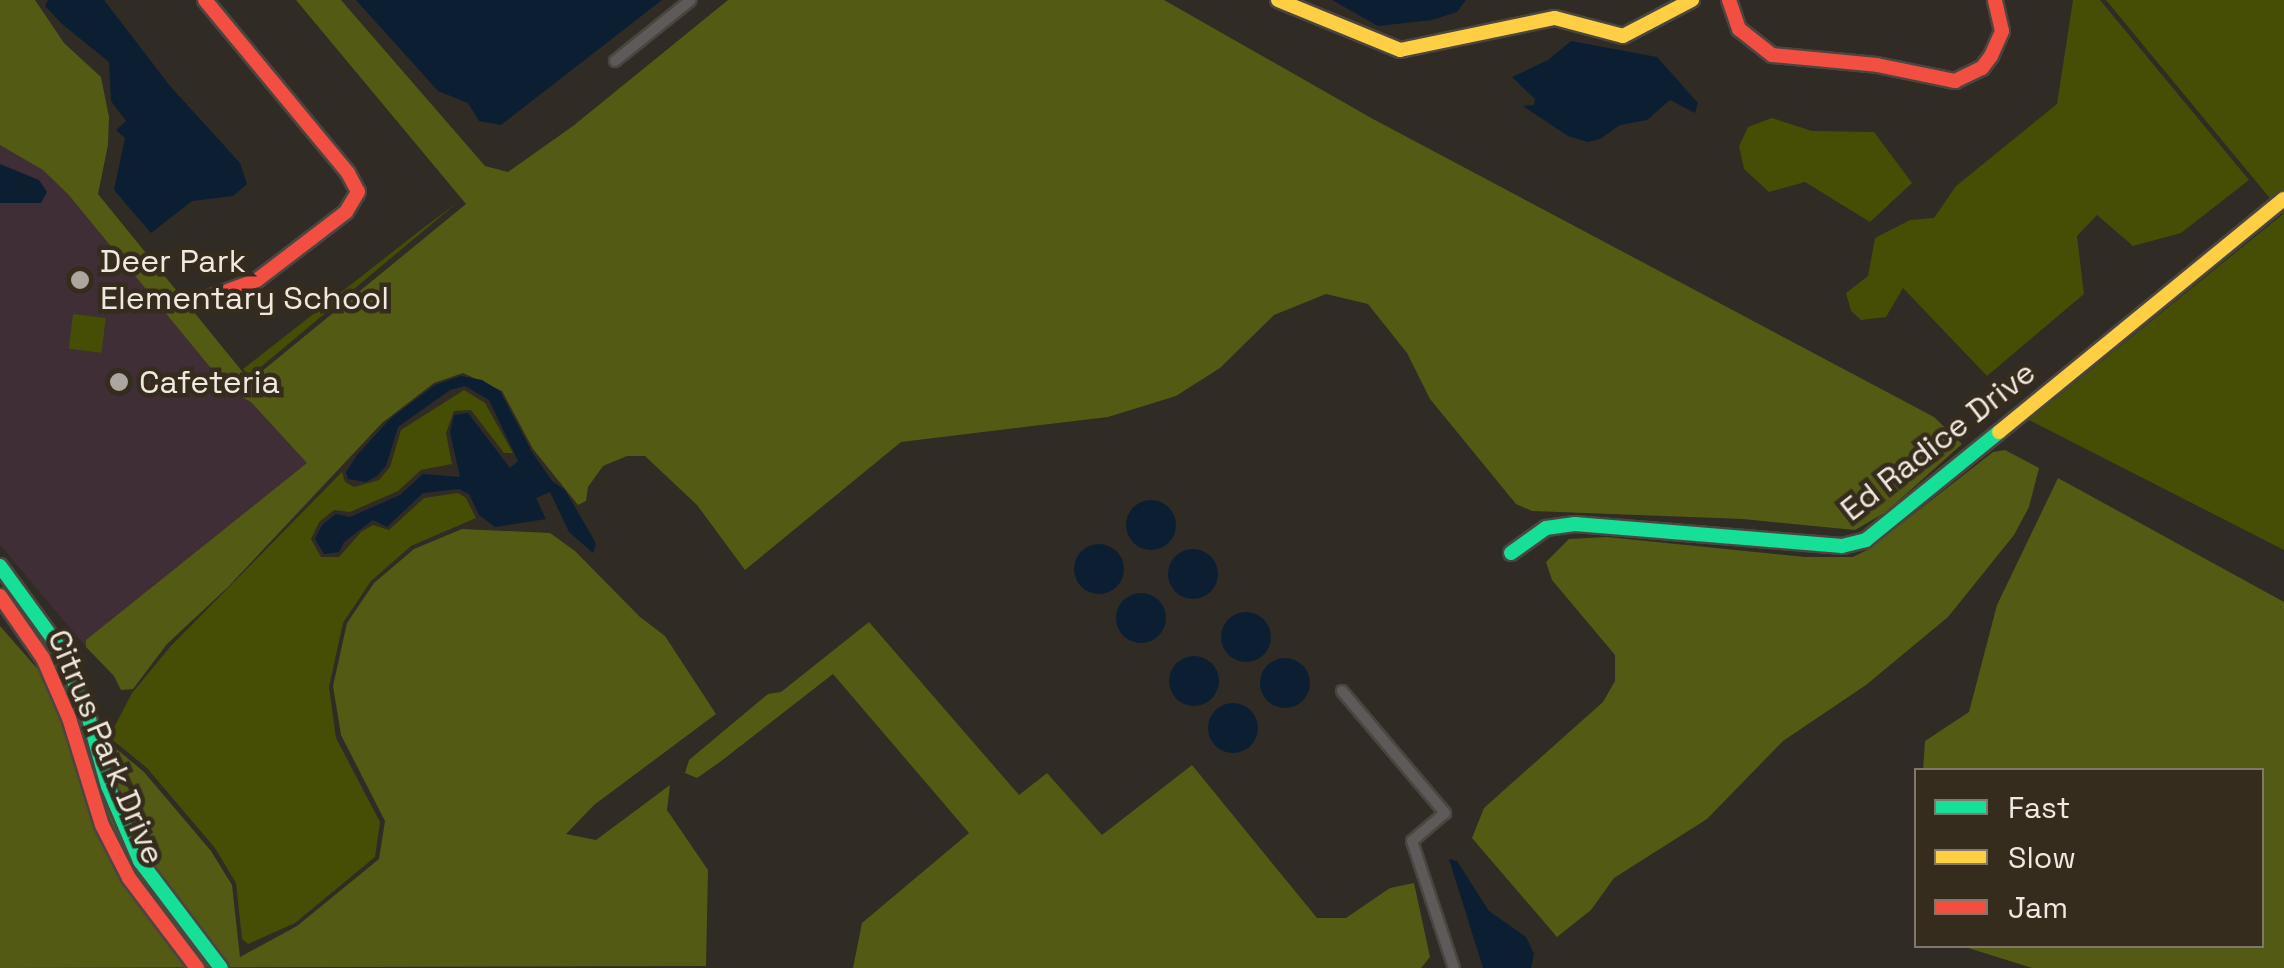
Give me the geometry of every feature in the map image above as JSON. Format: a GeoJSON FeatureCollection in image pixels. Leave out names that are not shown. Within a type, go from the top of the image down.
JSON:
{"type":"FeatureCollection","features":[{"type":"Feature","properties":{"kind":"street"},"geometry":{"type":"LineString","coordinates":[[205,0],[358,192],[346,212],[257,280],[212,298]]}},
{"type":"Feature","properties":{"kind":"street"},"geometry":{"type":"LineString","coordinates":[[616,62],[692,0]]}},
{"type":"Feature","properties":{"kind":"street"},"geometry":{"type":"LineString","coordinates":[[1278,0],[1400,50],[1555,18],[1624,36],[1692,0]]}},
{"type":"Feature","properties":{"kind":"street"},"geometry":{"type":"LineString","coordinates":[[1728,0],[1739,30],[1772,55],[1877,66],[1942,80],[1967,77],[1991,56],[2002,32],[1996,0]]}},
{"type":"Feature","properties":{"kind":"street","name":"Ed Radice Drive"},"geometry":{"type":"LineString","coordinates":[[1510,554],[1546,528],[1574,524],[1842,546],[1866,540],[2284,199]]}},
{"type":"Feature","properties":{"kind":"street","name":"Citrus Park Drive"},"geometry":{"type":"LineString","coordinates":[[0,566],[60,650],[88,714],[108,786],[140,861],[158,890],[221,968]]}},
{"type":"Feature","properties":{"kind":"street","name":"Citrus Park Drive"},"geometry":{"type":"LineString","coordinates":[[0,596],[44,658],[70,718],[102,825],[129,878],[197,968]]}},
{"type":"Feature","properties":{"kind":"street"},"geometry":{"type":"LineString","coordinates":[[1342,691],[1445,813],[1412,842],[1454,968]]}},
{"type":"Feature","properties":{"kind":"shaded area","name":"Deer Park Elementary School"},"geometry":{"type":"Polygon","coordinates":[[[0,98],[312,462],[86,647],[0,545],[0,98]]]}},
{"type":"Feature","properties":{"kind":"green space"},"geometry":{"type":"Polygon","coordinates":[[[0,0],[35,0],[64,43],[101,77],[109,117],[98,194],[250,381],[466,204],[296,0],[341,0],[485,166],[508,172],[573,126],[728,0],[1164,0],[1373,119],[1934,417],[1962,444],[1886,512],[1855,530],[1743,519],[1532,511],[1516,504],[1430,399],[1407,353],[1368,304],[1326,294],[1274,315],[1220,368],[1176,396],[1108,417],[901,442],[745,570],[697,505],[645,456],[627,456],[603,466],[588,487],[586,501],[578,505],[533,449],[502,391],[463,373],[434,383],[382,423],[228,587],[167,644],[133,689],[121,690],[114,676],[86,647],[86,640],[307,463],[251,402],[228,389],[68,194],[43,170],[0,145],[0,0]]]}},
{"type":"Feature","properties":{"kind":"green space"},"geometry":{"type":"Polygon","coordinates":[[[2073,0],[2100,0],[2249,180],[2181,233],[2133,246],[2097,215],[2077,236],[2084,294],[1987,376],[1903,288],[1886,317],[1861,320],[1851,311],[1846,293],[1868,276],[1875,238],[1910,220],[1934,218],[1956,186],[2057,104],[2073,0]]]}},
{"type":"Feature","properties":{"kind":"green space"},"geometry":{"type":"Polygon","coordinates":[[[2106,0],[2284,0],[2284,550],[2029,420],[2283,214],[2106,0]]]}},
{"type":"Feature","properties":{"kind":"green space"},"geometry":{"type":"Polygon","coordinates":[[[1772,118],[1812,131],[1874,132],[1912,183],[1870,222],[1805,182],[1769,192],[1744,169],[1739,146],[1748,127],[1772,118]]]}},
{"type":"Feature","properties":{"kind":"green space"},"geometry":{"type":"Polygon","coordinates":[[[458,202],[250,376],[243,369],[418,232],[458,202]]]}},
{"type":"Feature","properties":{"kind":"green space"},"geometry":{"type":"Polygon","coordinates":[[[73,314],[106,318],[101,353],[69,349],[73,314]]]}},
{"type":"Feature","properties":{"kind":"green space"},"geometry":{"type":"Polygon","coordinates":[[[464,390],[485,403],[513,453],[504,453],[471,410],[454,411],[446,433],[452,464],[421,470],[398,491],[350,512],[334,510],[319,522],[311,539],[321,557],[339,557],[361,532],[373,525],[389,530],[424,498],[458,493],[466,498],[476,518],[411,546],[371,581],[343,623],[329,687],[336,738],[380,822],[375,857],[295,923],[248,944],[242,939],[236,883],[215,848],[147,768],[109,737],[132,693],[170,647],[342,472],[345,482],[354,487],[379,480],[390,467],[401,430],[464,390]]]}},
{"type":"Feature","properties":{"kind":"green space"},"geometry":{"type":"Polygon","coordinates":[[[2005,450],[2039,468],[2029,507],[2014,535],[1948,617],[1866,685],[1783,741],[1707,819],[1614,878],[1591,910],[1557,937],[1472,838],[1484,808],[1603,702],[1615,681],[1615,655],[1552,580],[1546,562],[1569,539],[1607,537],[1805,557],[1853,557],[1869,549],[1993,452],[2005,450]]]}},
{"type":"Feature","properties":{"kind":"green space"},"geometry":{"type":"Polygon","coordinates":[[[2058,478],[2284,602],[2284,968],[2032,968],[1968,948],[2264,948],[2264,768],[1923,768],[1925,741],[1969,712],[1997,605],[2058,478]]]}},
{"type":"Feature","properties":{"kind":"green space"},"geometry":{"type":"Polygon","coordinates":[[[462,529],[550,533],[575,551],[640,617],[665,636],[716,714],[594,805],[566,834],[596,840],[670,785],[667,810],[708,870],[706,966],[0,968],[0,626],[83,721],[144,772],[211,851],[232,885],[240,957],[297,926],[379,859],[385,821],[341,735],[333,686],[347,623],[374,583],[414,549],[462,529]]]}},
{"type":"Feature","properties":{"kind":"green space"},"geometry":{"type":"Polygon","coordinates":[[[869,622],[1019,795],[1047,773],[1102,835],[1192,765],[1317,918],[1346,918],[1390,888],[1414,883],[1430,957],[1421,968],[853,968],[862,923],[969,833],[833,674],[697,778],[685,773],[689,760],[768,694],[781,692],[869,622]]]}},
{"type":"Feature","properties":{"kind":"water"},"geometry":{"type":"Polygon","coordinates":[[[48,0],[104,0],[170,86],[240,163],[247,184],[233,196],[192,201],[151,233],[114,190],[125,138],[116,130],[126,121],[111,101],[109,62],[62,24],[45,6],[48,0]]]}},
{"type":"Feature","properties":{"kind":"water"},"geometry":{"type":"Polygon","coordinates":[[[356,0],[662,0],[501,125],[479,121],[468,103],[438,91],[356,0]]]}},
{"type":"Feature","properties":{"kind":"water"},"geometry":{"type":"Polygon","coordinates":[[[1332,0],[1466,0],[1457,12],[1432,20],[1378,26],[1332,0]]]}},
{"type":"Feature","properties":{"kind":"water"},"geometry":{"type":"Polygon","coordinates":[[[1571,41],[1657,57],[1698,103],[1695,113],[1670,100],[1647,120],[1620,125],[1600,139],[1588,142],[1568,136],[1523,106],[1534,105],[1535,99],[1512,77],[1548,60],[1571,41]]]}},
{"type":"Feature","properties":{"kind":"water"},"geometry":{"type":"Polygon","coordinates":[[[0,164],[39,180],[47,192],[41,203],[0,203],[0,164]]]}},
{"type":"Feature","properties":{"kind":"water"},"geometry":{"type":"Polygon","coordinates":[[[461,376],[482,380],[500,391],[532,452],[552,481],[565,490],[589,531],[596,544],[593,553],[569,532],[550,492],[536,498],[546,519],[495,527],[479,515],[469,494],[459,489],[423,493],[387,527],[373,520],[344,542],[339,552],[324,554],[315,539],[322,525],[336,514],[350,517],[400,495],[423,474],[460,477],[450,432],[454,415],[468,413],[510,468],[518,461],[489,400],[465,386],[450,390],[398,427],[386,466],[377,476],[366,482],[348,479],[346,472],[357,455],[391,418],[435,385],[461,376]]]}},
{"type":"Feature","properties":{"kind":"water"},"geometry":{"type":"Polygon","coordinates":[[[1151,500],[1168,508],[1176,525],[1168,542],[1151,550],[1134,542],[1126,525],[1134,508],[1151,500]]]}},
{"type":"Feature","properties":{"kind":"water"},"geometry":{"type":"Polygon","coordinates":[[[1099,544],[1116,552],[1124,569],[1116,586],[1099,594],[1082,586],[1074,569],[1082,552],[1099,544]]]}},
{"type":"Feature","properties":{"kind":"water"},"geometry":{"type":"Polygon","coordinates":[[[1193,549],[1211,556],[1218,574],[1211,592],[1193,599],[1175,592],[1168,574],[1175,556],[1193,549]]]}},
{"type":"Feature","properties":{"kind":"water"},"geometry":{"type":"Polygon","coordinates":[[[1141,593],[1158,601],[1166,618],[1158,635],[1141,643],[1124,635],[1116,618],[1124,601],[1141,593]]]}},
{"type":"Feature","properties":{"kind":"water"},"geometry":{"type":"Polygon","coordinates":[[[1246,612],[1263,620],[1271,637],[1263,654],[1246,662],[1229,654],[1221,637],[1229,620],[1246,612]]]}},
{"type":"Feature","properties":{"kind":"water"},"geometry":{"type":"Polygon","coordinates":[[[1194,656],[1211,664],[1219,681],[1211,698],[1194,706],[1177,698],[1169,681],[1177,664],[1194,656]]]}},
{"type":"Feature","properties":{"kind":"water"},"geometry":{"type":"Polygon","coordinates":[[[1285,658],[1302,666],[1310,683],[1302,700],[1285,708],[1268,700],[1260,683],[1268,666],[1285,658]]]}},
{"type":"Feature","properties":{"kind":"water"},"geometry":{"type":"Polygon","coordinates":[[[1233,703],[1250,711],[1258,728],[1250,745],[1233,753],[1216,745],[1208,728],[1216,711],[1233,703]]]}},
{"type":"Feature","properties":{"kind":"water"},"geometry":{"type":"Polygon","coordinates":[[[1449,859],[1457,861],[1489,911],[1526,937],[1534,954],[1531,968],[1483,968],[1449,859]]]}},
{"type":"Feature","properties":{"kind":"traffic: fast"},"geometry":{"type":"LineString","coordinates":[[1511,553],[1546,528],[1575,524],[1842,546],[1866,540],[1999,432]]}},
{"type":"Feature","properties":{"kind":"traffic: fast"},"geometry":{"type":"LineString","coordinates":[[0,566],[61,650],[88,715],[108,786],[140,861],[221,968]]}},
{"type":"Feature","properties":{"kind":"traffic: slow"},"geometry":{"type":"LineString","coordinates":[[1278,0],[1400,50],[1555,18],[1623,36],[1692,0]]}},
{"type":"Feature","properties":{"kind":"traffic: slow"},"geometry":{"type":"LineString","coordinates":[[1999,432],[2284,199]]}},
{"type":"Feature","properties":{"kind":"traffic: jam"},"geometry":{"type":"LineString","coordinates":[[205,0],[348,173],[358,192],[346,212],[257,280],[211,297]]}},
{"type":"Feature","properties":{"kind":"traffic: jam"},"geometry":{"type":"LineString","coordinates":[[1729,0],[1739,29],[1772,55],[1877,65],[1955,81],[1982,68],[1991,56],[2002,31],[1995,0]]}},
{"type":"Feature","properties":{"kind":"traffic: jam"},"geometry":{"type":"LineString","coordinates":[[0,596],[43,658],[69,718],[102,825],[129,878],[197,968]]}},
{"type":"Feature","properties":{"kind":"place","name":"Deer Park Elementary School"},"geometry":{"type":"Point","coordinates":[80,280]}},
{"type":"Feature","properties":{"kind":"place","name":"Cafeteria"},"geometry":{"type":"Point","coordinates":[119,382]}}]}
